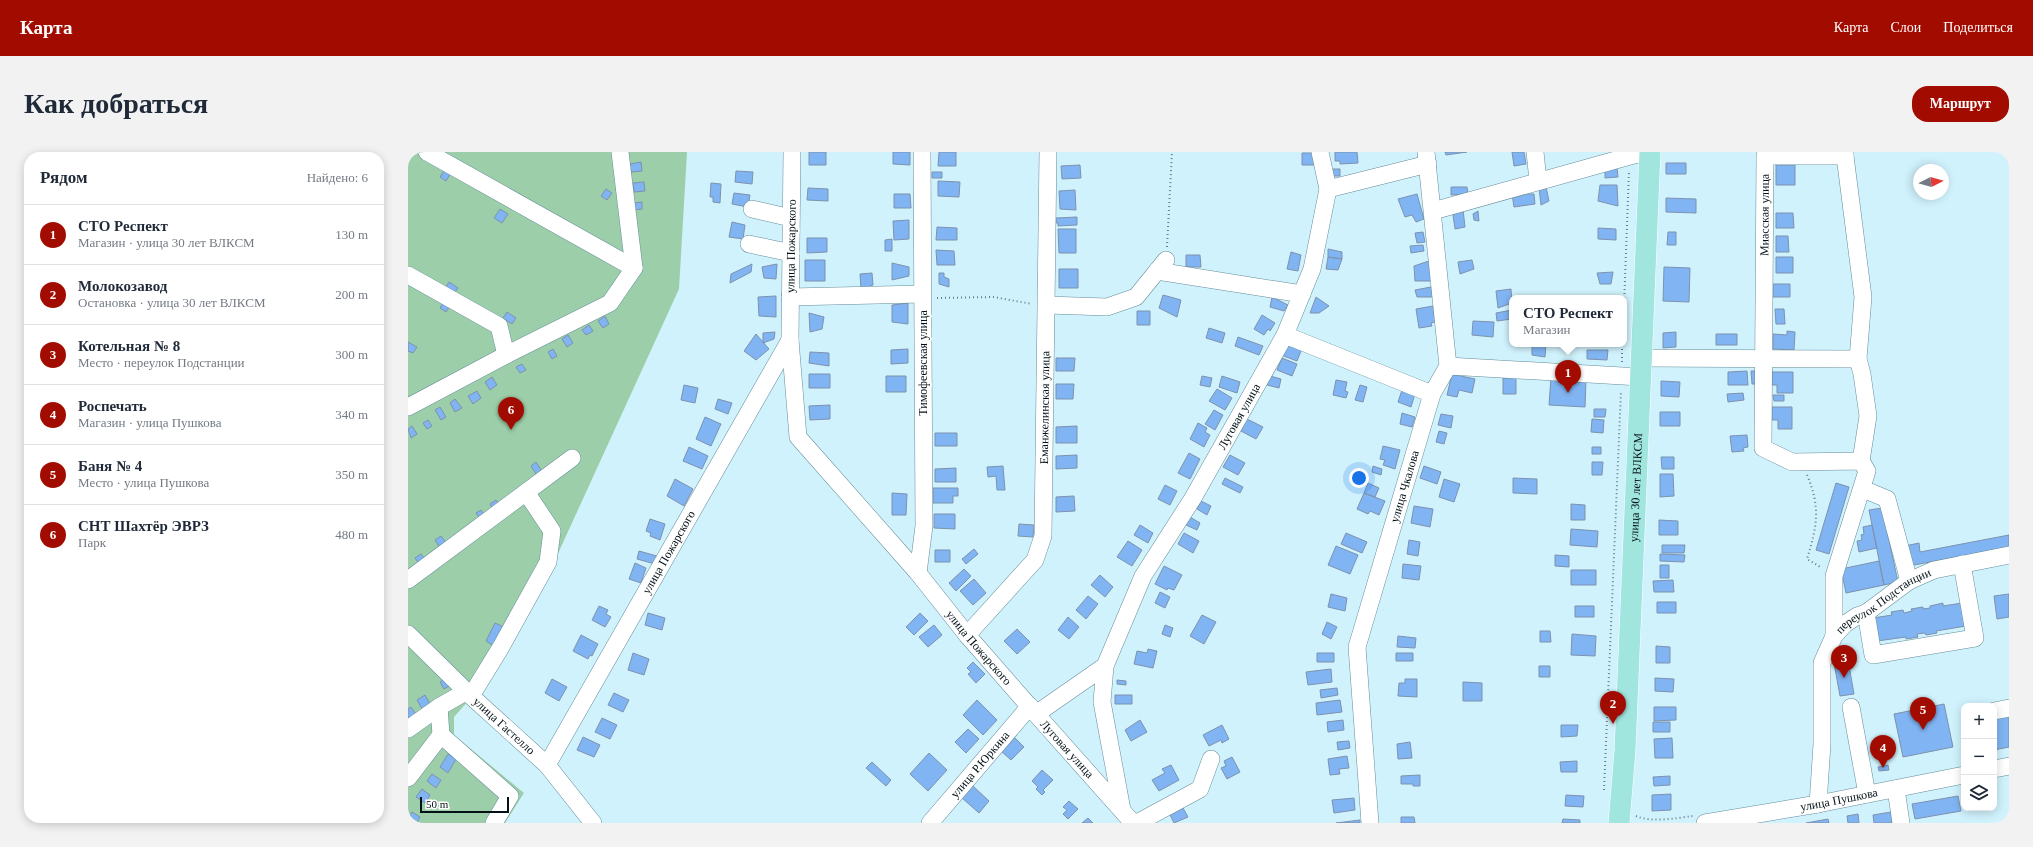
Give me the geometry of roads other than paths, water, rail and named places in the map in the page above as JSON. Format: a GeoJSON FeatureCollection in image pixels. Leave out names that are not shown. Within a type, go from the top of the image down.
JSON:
{"type":"FeatureCollection","features":[{"type":"Feature","properties":{"kind":"main road","name":"улица 30 лет ВЛКСМ"},"geometry":{"type":"LineString","coordinates":[[1619,823],[1626,743],[1634,370],[1650,152]]}},
{"type":"Feature","properties":{"kind":"street"},"geometry":{"type":"LineString","coordinates":[[427,152],[634,268]]}},
{"type":"Feature","properties":{"kind":"street"},"geometry":{"type":"LineString","coordinates":[[408,407],[506,355],[610,303],[634,268],[620,152]]}},
{"type":"Feature","properties":{"kind":"street","name":"улица Пожарского"},"geometry":{"type":"LineString","coordinates":[[792,152],[790,340],[798,437],[918,573],[967,636],[1033,710]]}},
{"type":"Feature","properties":{"kind":"street","name":"Тимофеевская улица"},"geometry":{"type":"LineString","coordinates":[[918,573],[924,526],[922,152]]}},
{"type":"Feature","properties":{"kind":"street","name":"Еманжелинская улица"},"geometry":{"type":"LineString","coordinates":[[967,636],[1035,560],[1043,536],[1048,152]]}},
{"type":"Feature","properties":{"kind":"street","name":"Луговая улица"},"geometry":{"type":"LineString","coordinates":[[1122,810],[1102,702],[1105,666],[1143,576],[1193,498],[1285,335],[1312,269],[1328,189],[1320,152]]}},
{"type":"Feature","properties":{"kind":"street"},"geometry":{"type":"LineString","coordinates":[[1535,152],[1538,181]]}},
{"type":"Feature","properties":{"kind":"street"},"geometry":{"type":"LineString","coordinates":[[1433,211],[1538,181],[1650,152]]}},
{"type":"Feature","properties":{"kind":"street"},"geometry":{"type":"LineString","coordinates":[[1834,636],[1834,576],[1863,489],[1867,471],[1861,461],[1868,416],[1862,374],[1858,360],[1862,297],[1845,154]]}},
{"type":"Feature","properties":{"kind":"street","name":"Миасская улица"},"geometry":{"type":"LineString","coordinates":[[1845,154],[1765,156],[1763,448],[1792,462],[1861,461]]}},
{"type":"Feature","properties":{"kind":"street"},"geometry":{"type":"LineString","coordinates":[[1328,189],[1427,158],[1448,366],[1634,370],[1764,358],[1858,360]]}},
{"type":"Feature","properties":{"kind":"street"},"geometry":{"type":"LineString","coordinates":[[752,209],[791,218]]}},
{"type":"Feature","properties":{"kind":"street"},"geometry":{"type":"LineString","coordinates":[[749,244],[791,253]]}},
{"type":"Feature","properties":{"kind":"street"},"geometry":{"type":"LineString","coordinates":[[1047,305],[1107,307],[1136,297],[1162,266],[1302,294]]}},
{"type":"Feature","properties":{"kind":"street"},"geometry":{"type":"LineString","coordinates":[[408,275],[499,326],[506,355]]}},
{"type":"Feature","properties":{"kind":"street"},"geometry":{"type":"LineString","coordinates":[[790,297],[922,294]]}},
{"type":"Feature","properties":{"kind":"street"},"geometry":{"type":"LineString","coordinates":[[1285,335],[1432,394]]}},
{"type":"Feature","properties":{"kind":"street","name":"улица Пожарского"},"geometry":{"type":"LineString","coordinates":[[547,765],[790,340]]}},
{"type":"Feature","properties":{"kind":"street","name":"улица Чкалова"},"geometry":{"type":"LineString","coordinates":[[1370,823],[1356,647],[1432,394],[1448,366]]}},
{"type":"Feature","properties":{"kind":"street"},"geometry":{"type":"LineString","coordinates":[[408,580],[572,458]]}},
{"type":"Feature","properties":{"kind":"street"},"geometry":{"type":"LineString","coordinates":[[1863,489],[1887,499],[1909,581]]}},
{"type":"Feature","properties":{"kind":"street"},"geometry":{"type":"LineString","coordinates":[[408,729],[439,707],[469,694],[501,648],[548,562],[552,531],[526,492]]}},
{"type":"Feature","properties":{"kind":"street","name":"переулок Подстанции"},"geometry":{"type":"LineString","coordinates":[[1818,804],[1822,744],[1822,663],[1834,636],[1845,624],[1866,612],[1909,581],[1934,570],[2009,555]]}},
{"type":"Feature","properties":{"kind":"street"},"geometry":{"type":"LineString","coordinates":[[1866,612],[1873,655],[1975,638],[1962,564]]}},
{"type":"Feature","properties":{"kind":"street","name":"улица Гастелло"},"geometry":{"type":"LineString","coordinates":[[408,634],[469,694],[547,765],[593,823]]}},
{"type":"Feature","properties":{"kind":"street","name":"Луговая улица"},"geometry":{"type":"LineString","coordinates":[[1105,666],[1033,710],[1133,823]]}},
{"type":"Feature","properties":{"kind":"street"},"geometry":{"type":"LineString","coordinates":[[408,778],[441,735],[439,707]]}},
{"type":"Feature","properties":{"kind":"street"},"geometry":{"type":"LineString","coordinates":[[1851,707],[1867,794]]}},
{"type":"Feature","properties":{"kind":"street"},"geometry":{"type":"LineString","coordinates":[[1997,710],[2009,708]]}},
{"type":"Feature","properties":{"kind":"street","name":"улица Р.Юркина"},"geometry":{"type":"LineString","coordinates":[[930,823],[1033,710]]}},
{"type":"Feature","properties":{"kind":"street"},"geometry":{"type":"LineString","coordinates":[[441,735],[510,796],[494,823]]}},
{"type":"Feature","properties":{"kind":"street"},"geometry":{"type":"LineString","coordinates":[[1137,823],[1200,789],[1211,759]]}},
{"type":"Feature","properties":{"kind":"street"},"geometry":{"type":"LineString","coordinates":[[1997,768],[2009,766]]}},
{"type":"Feature","properties":{"kind":"street","name":"улица Пушкова"},"geometry":{"type":"LineString","coordinates":[[1705,823],[1782,816],[1818,804],[1961,777]]}},
{"type":"Feature","properties":{"kind":"street"},"geometry":{"type":"LineString","coordinates":[[1896,790],[1901,823]]}},
{"type":"Feature","properties":{"kind":"place","name":"СТО Респект"},"geometry":{"type":"Point","coordinates":[1568,393]}},
{"type":"Feature","properties":{"kind":"place","name":"СНТ Шахтёр ЭВРЗ"},"geometry":{"type":"Point","coordinates":[511,430]}},
{"type":"Feature","properties":{"kind":"place","name":"Котельная № 8"},"geometry":{"type":"Point","coordinates":[1844,678]}},
{"type":"Feature","properties":{"kind":"place","name":"Молокозавод"},"geometry":{"type":"Point","coordinates":[1613,724]}},
{"type":"Feature","properties":{"kind":"place","name":"Баня № 4"},"geometry":{"type":"Point","coordinates":[1923,730]}},
{"type":"Feature","properties":{"kind":"place","name":"Роспечать"},"geometry":{"type":"Point","coordinates":[1883,768]}}]}
